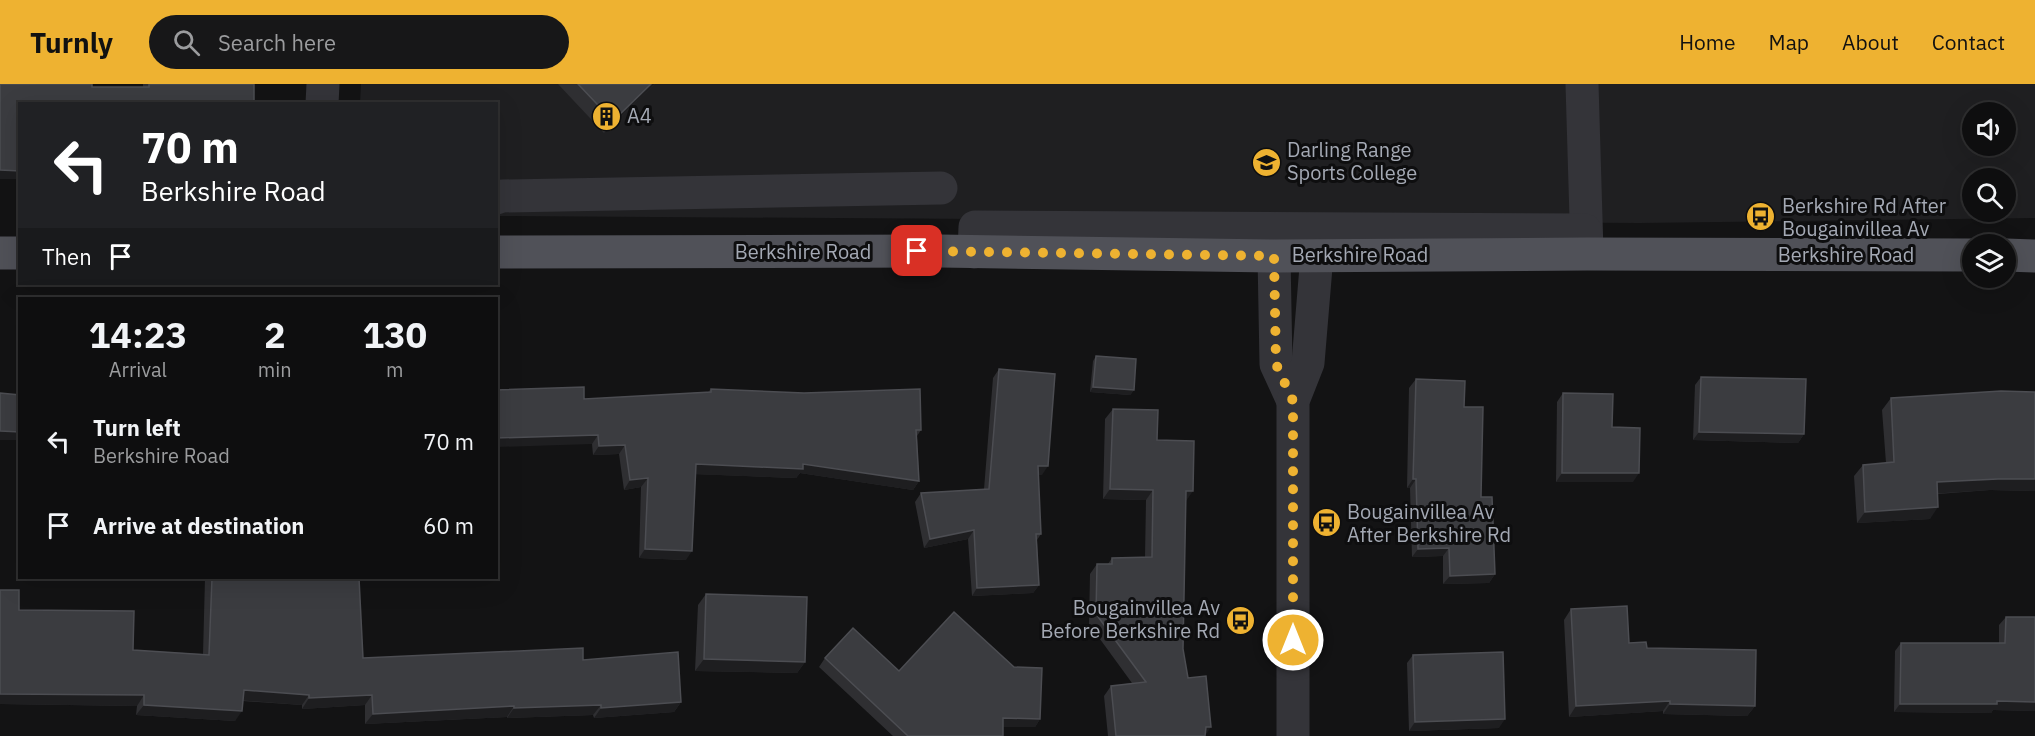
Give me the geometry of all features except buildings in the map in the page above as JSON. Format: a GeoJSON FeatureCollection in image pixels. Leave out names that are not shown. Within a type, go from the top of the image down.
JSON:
{"type":"FeatureCollection","features":[{"type":"Feature","properties":{"kind":"main road","name":"Berkshire Road"},"geometry":{"type":"LineString","coordinates":[[498,252],[974,252],[1274,256],[1586,242],[1962,255]]}},
{"type":"Feature","properties":{"kind":"main road"},"geometry":{"type":"LineString","coordinates":[[0,253],[18,253]]}},
{"type":"Feature","properties":{"kind":"main road"},"geometry":{"type":"LineString","coordinates":[[2016,255],[2035,256]]}},
{"type":"Feature","properties":{"kind":"street"},"geometry":{"type":"LineString","coordinates":[[322,102],[323,84]]}},
{"type":"Feature","properties":{"kind":"street"},"geometry":{"type":"LineString","coordinates":[[974,252],[975,227],[1586,242],[1582,84]]}},
{"type":"Feature","properties":{"kind":"street"},"geometry":{"type":"LineString","coordinates":[[498,197],[941,188]]}},
{"type":"Feature","properties":{"kind":"street"},"geometry":{"type":"LineString","coordinates":[[1293,736],[1293,401],[1308,363],[1317,255]]}},
{"type":"Feature","properties":{"kind":"street"},"geometry":{"type":"LineString","coordinates":[[1274,256],[1276,364],[1293,401]]}},
{"type":"Feature","properties":{"kind":"shaded area","name":"Darling Range Sports College"},"geometry":{"type":"Polygon","coordinates":[[[361,84],[2035,84],[2035,218],[2016,218],[2016,168],[1962,168],[1962,219],[1639,223],[498,216],[498,102],[360,102],[361,84]]]}},
{"type":"Feature","properties":{"kind":"place","name":"A4"},"geometry":{"type":"Point","coordinates":[606,116]}},
{"type":"Feature","properties":{"kind":"place","name":"Darling Range Sports College"},"geometry":{"type":"Point","coordinates":[1266,162]}},
{"type":"Feature","properties":{"kind":"place","name":"Berkshire Rd After Bougainvillea Av"},"geometry":{"type":"Point","coordinates":[1761,217]}},
{"type":"Feature","properties":{"kind":"place","name":"Bougainvillea Av After Berkshire Rd"},"geometry":{"type":"Point","coordinates":[1326,523]}},
{"type":"Feature","properties":{"kind":"place","name":"Bougainvillea Av Before Berkshire Rd"},"geometry":{"type":"Point","coordinates":[1241,620]}},
{"type":"Feature","properties":{"kind":"route"},"geometry":{"type":"LineString","coordinates":[[917,251],[1274,256],[1276,364],[1293,401],[1293,640]]}}]}
